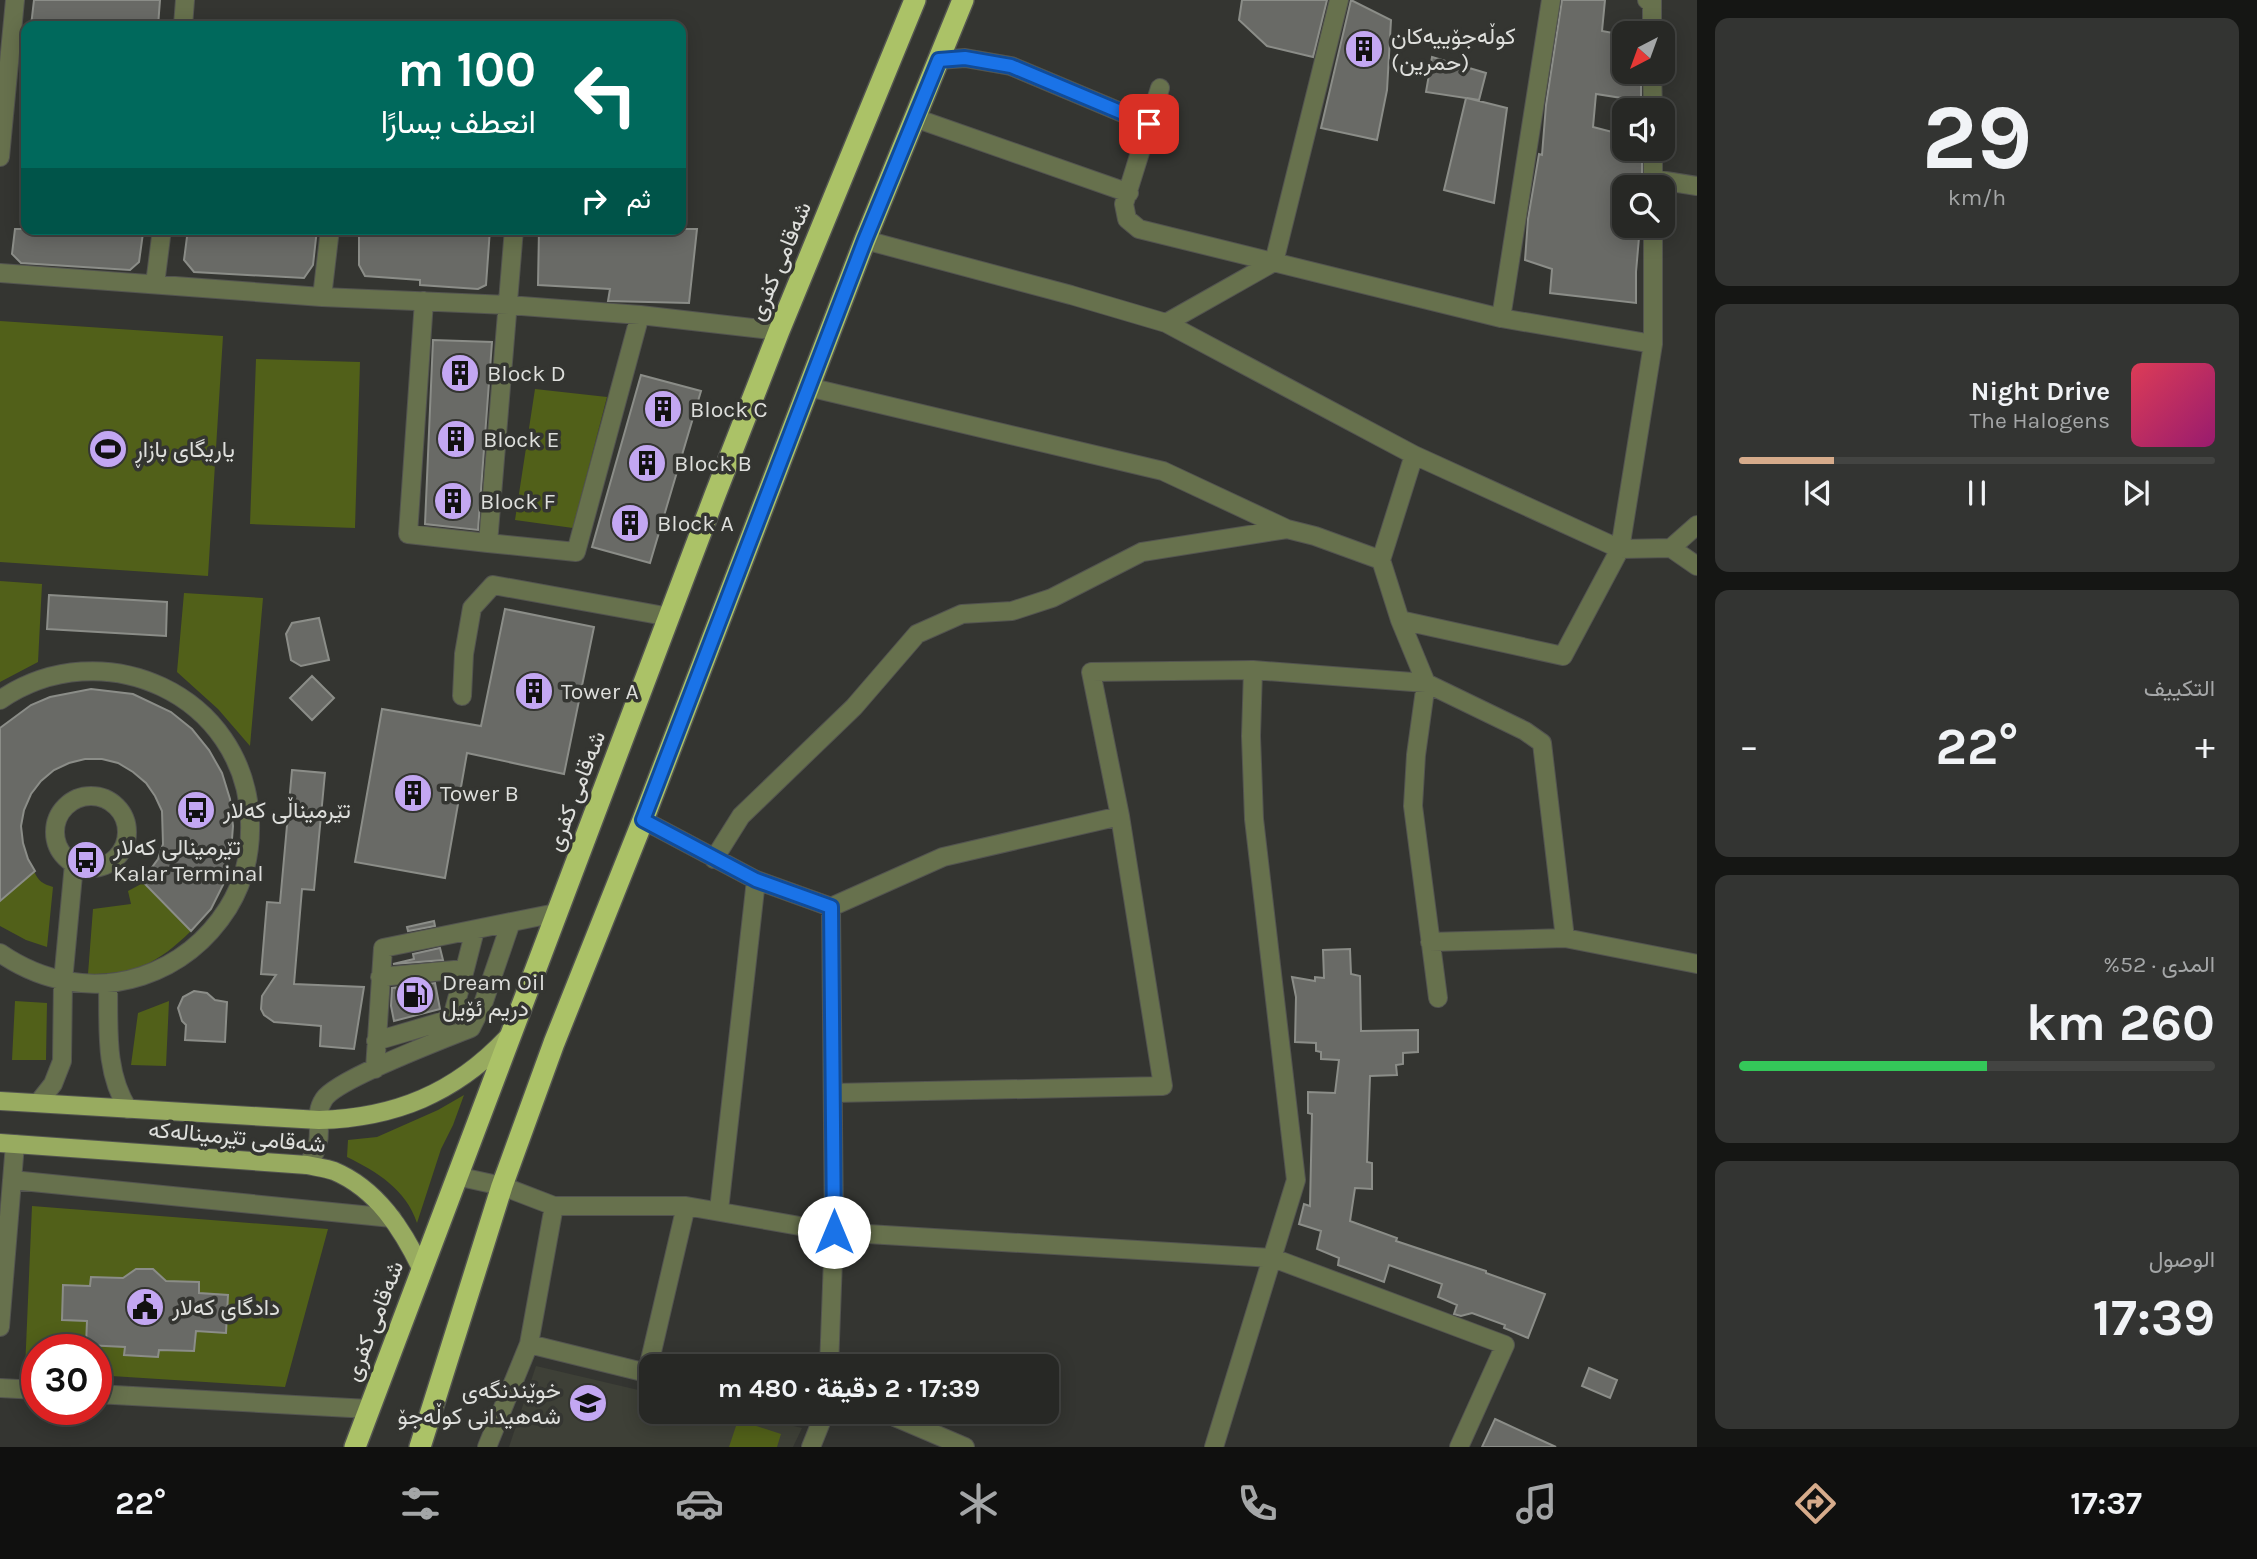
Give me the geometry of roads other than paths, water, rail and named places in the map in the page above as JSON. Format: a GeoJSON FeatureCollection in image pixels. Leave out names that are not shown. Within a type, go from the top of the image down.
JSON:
{"type":"FeatureCollection","features":[{"type":"Feature","properties":{"kind":"highway","name":"شەقامی کفری"},"geometry":{"type":"LineString","coordinates":[[355,1447],[779,331],[915,0]]}},
{"type":"Feature","properties":{"kind":"highway"},"geometry":{"type":"LineString","coordinates":[[420,1447],[502,1186],[554,1043],[643,820],[865,240],[963,0]]}},
{"type":"Feature","properties":{"kind":"main road"},"geometry":{"type":"LineString","coordinates":[[0,1101],[319,1121],[367,1117],[389,1111],[449,1086],[483,1064],[510,1036]]}},
{"type":"Feature","properties":{"kind":"main road","name":"شەقامی تێرمینالەکە"},"geometry":{"type":"LineString","coordinates":[[8,1143],[307,1165],[334,1171],[355,1184],[392,1218],[407,1238],[422,1270]]}},
{"type":"Feature","properties":{"kind":"street"},"geometry":{"type":"LineString","coordinates":[[0,157],[15,0]]}},
{"type":"Feature","properties":{"kind":"street"},"geometry":{"type":"LineString","coordinates":[[183,21],[184,0]]}},
{"type":"Feature","properties":{"kind":"street"},"geometry":{"type":"LineString","coordinates":[[1166,323],[1274,262],[1339,0]]}},
{"type":"Feature","properties":{"kind":"street"},"geometry":{"type":"LineString","coordinates":[[1501,318],[1551,0]]}},
{"type":"Feature","properties":{"kind":"street"},"geometry":{"type":"LineString","coordinates":[[1647,0],[1652,1],[1652,21]]}},
{"type":"Feature","properties":{"kind":"street"},"geometry":{"type":"LineString","coordinates":[[939,60],[965,58],[1011,66],[1149,124]]}},
{"type":"Feature","properties":{"kind":"street"},"geometry":{"type":"LineString","coordinates":[[1160,88],[1124,204],[1127,219],[1139,229],[1501,318],[1653,345]]}},
{"type":"Feature","properties":{"kind":"street"},"geometry":{"type":"LineString","coordinates":[[915,118],[1129,193]]}},
{"type":"Feature","properties":{"kind":"street"},"geometry":{"type":"LineString","coordinates":[[1675,184],[1697,186]]}},
{"type":"Feature","properties":{"kind":"street"},"geometry":{"type":"LineString","coordinates":[[155,284],[161,235]]}},
{"type":"Feature","properties":{"kind":"street"},"geometry":{"type":"LineString","coordinates":[[322,297],[329,235]]}},
{"type":"Feature","properties":{"kind":"street"},"geometry":{"type":"LineString","coordinates":[[488,543],[514,235]]}},
{"type":"Feature","properties":{"kind":"street"},"geometry":{"type":"LineString","coordinates":[[1400,620],[1563,656],[1620,548],[1653,345],[1653,238]]}},
{"type":"Feature","properties":{"kind":"street"},"geometry":{"type":"LineString","coordinates":[[865,240],[1166,323],[1414,455],[1620,548],[1671,548],[1697,566]]}},
{"type":"Feature","properties":{"kind":"street"},"geometry":{"type":"LineString","coordinates":[[0,274],[322,297],[508,305],[640,315],[779,331]]}},
{"type":"Feature","properties":{"kind":"street"},"geometry":{"type":"LineString","coordinates":[[424,301],[408,534],[576,552],[640,315]]}},
{"type":"Feature","properties":{"kind":"street"},"geometry":{"type":"LineString","coordinates":[[808,387],[1163,471],[1287,529],[1315,536],[1381,560]]}},
{"type":"Feature","properties":{"kind":"street"},"geometry":{"type":"LineString","coordinates":[[1414,455],[1381,560],[1400,620],[1426,683],[1416,755],[1413,806],[1438,999]]}},
{"type":"Feature","properties":{"kind":"street"},"geometry":{"type":"LineString","coordinates":[[1671,548],[1697,525]]}},
{"type":"Feature","properties":{"kind":"street"},"geometry":{"type":"LineString","coordinates":[[714,859],[741,816],[854,707],[917,634],[962,614],[1012,611],[1052,598],[1142,552],[1287,529]]}},
{"type":"Feature","properties":{"kind":"street"},"geometry":{"type":"LineString","coordinates":[[462,696],[464,654],[472,608],[493,585],[670,617]]}},
{"type":"Feature","properties":{"kind":"street"},"geometry":{"type":"LineString","coordinates":[[0,700],[35,681],[79,670],[123,673],[145,679],[185,699],[202,714],[223,740],[239,769],[248,802],[250,835],[245,868],[233,900],[207,936],[172,963],[130,980],[85,984],[63,981],[20,966],[0,953]]}},
{"type":"Feature","properties":{"kind":"street"},"geometry":{"type":"LineString","coordinates":[[1214,1447],[1296,1180],[1254,819],[1251,736],[1253,670]]}},
{"type":"Feature","properties":{"kind":"street"},"geometry":{"type":"LineString","coordinates":[[834,1093],[1163,1086],[1120,816],[1091,672],[1253,670],[1426,683],[1525,731],[1542,743],[1564,938]]}},
{"type":"Feature","properties":{"kind":"street"},"geometry":{"type":"LineString","coordinates":[[86,796],[104,798],[119,808],[125,818],[128,835],[124,847],[118,857],[103,866],[86,868],[75,864],[65,857],[58,846],[55,829],[58,817],[65,807],[75,800],[86,796]]}},
{"type":"Feature","properties":{"kind":"street"},"geometry":{"type":"LineString","coordinates":[[643,820],[756,880],[831,907],[943,857],[1120,816]]}},
{"type":"Feature","properties":{"kind":"street"},"geometry":{"type":"LineString","coordinates":[[38,1103],[53,1084],[62,1061],[63,981],[75,864]]}},
{"type":"Feature","properties":{"kind":"street"},"geometry":{"type":"LineString","coordinates":[[719,1210],[756,880]]}},
{"type":"Feature","properties":{"kind":"street"},"geometry":{"type":"LineString","coordinates":[[830,1354],[834,1232],[831,907]]}},
{"type":"Feature","properties":{"kind":"street"},"geometry":{"type":"LineString","coordinates":[[374,1069],[383,948],[556,914]]}},
{"type":"Feature","properties":{"kind":"street"},"geometry":{"type":"LineString","coordinates":[[307,1165],[319,1146],[321,1105],[330,1092],[374,1069],[471,1028],[483,1004],[511,922]]}},
{"type":"Feature","properties":{"kind":"street"},"geometry":{"type":"LineString","coordinates":[[376,1041],[444,1021],[453,1014],[475,930]]}},
{"type":"Feature","properties":{"kind":"street"},"geometry":{"type":"LineString","coordinates":[[1430,942],[1564,938],[1697,964]]}},
{"type":"Feature","properties":{"kind":"street"},"geometry":{"type":"LineString","coordinates":[[380,977],[465,969]]}},
{"type":"Feature","properties":{"kind":"street"},"geometry":{"type":"LineString","coordinates":[[108,983],[112,1075],[128,1109]]}},
{"type":"Feature","properties":{"kind":"street"},"geometry":{"type":"LineString","coordinates":[[0,1327],[12,1180],[8,1143]]}},
{"type":"Feature","properties":{"kind":"street"},"geometry":{"type":"LineString","coordinates":[[456,1176],[502,1186],[554,1206],[686,1206],[834,1232],[1273,1258],[1505,1345],[1459,1447]]}},
{"type":"Feature","properties":{"kind":"street"},"geometry":{"type":"LineString","coordinates":[[12,1180],[392,1218]]}},
{"type":"Feature","properties":{"kind":"street"},"geometry":{"type":"LineString","coordinates":[[488,1447],[529,1344],[554,1206]]}},
{"type":"Feature","properties":{"kind":"street"},"geometry":{"type":"LineString","coordinates":[[653,1354],[686,1206]]}},
{"type":"Feature","properties":{"kind":"street"},"geometry":{"type":"LineString","coordinates":[[529,1344],[639,1372]]}},
{"type":"Feature","properties":{"kind":"street"},"geometry":{"type":"LineString","coordinates":[[0,1388],[21,1389]]}},
{"type":"Feature","properties":{"kind":"street"},"geometry":{"type":"LineString","coordinates":[[112,1395],[369,1409]]}},
{"type":"Feature","properties":{"kind":"street"},"geometry":{"type":"LineString","coordinates":[[811,1447],[821,1424]]}},
{"type":"Feature","properties":{"kind":"street"},"geometry":{"type":"LineString","coordinates":[[911,1424],[965,1447]]}},
{"type":"Feature","properties":{"kind":"place","name":"کوڵەجۆییەکان (حمرین)"},"geometry":{"type":"Point","coordinates":[1364,49]}},
{"type":"Feature","properties":{"kind":"place","name":"Block D"},"geometry":{"type":"Point","coordinates":[460,373]}},
{"type":"Feature","properties":{"kind":"place","name":"Block C"},"geometry":{"type":"Point","coordinates":[663,409]}},
{"type":"Feature","properties":{"kind":"place","name":"Block E"},"geometry":{"type":"Point","coordinates":[456,439]}},
{"type":"Feature","properties":{"kind":"place","name":"یاریگای بازاڕ"},"geometry":{"type":"Point","coordinates":[108,449]}},
{"type":"Feature","properties":{"kind":"place","name":"Block B"},"geometry":{"type":"Point","coordinates":[647,463]}},
{"type":"Feature","properties":{"kind":"place","name":"Block F"},"geometry":{"type":"Point","coordinates":[453,501]}},
{"type":"Feature","properties":{"kind":"place","name":"Block A"},"geometry":{"type":"Point","coordinates":[630,523]}},
{"type":"Feature","properties":{"kind":"place","name":"Tower A"},"geometry":{"type":"Point","coordinates":[534,691]}},
{"type":"Feature","properties":{"kind":"place","name":"Tower B"},"geometry":{"type":"Point","coordinates":[413,793]}},
{"type":"Feature","properties":{"kind":"place","name":"تێرمیناڵی کەلار"},"geometry":{"type":"Point","coordinates":[196,810]}},
{"type":"Feature","properties":{"kind":"place","name":"تێرمینالی کەلار Kalar Terminal"},"geometry":{"type":"Point","coordinates":[86,860]}},
{"type":"Feature","properties":{"kind":"place","name":"Dream Oil دریم ئۆیل"},"geometry":{"type":"Point","coordinates":[415,995]}},
{"type":"Feature","properties":{"kind":"place","name":"دادگای کەلار"},"geometry":{"type":"Point","coordinates":[145,1307]}},
{"type":"Feature","properties":{"kind":"place","name":"خوێندنگەی شەهیدانی کوڵەجۆ"},"geometry":{"type":"Point","coordinates":[588,1403]}}]}
